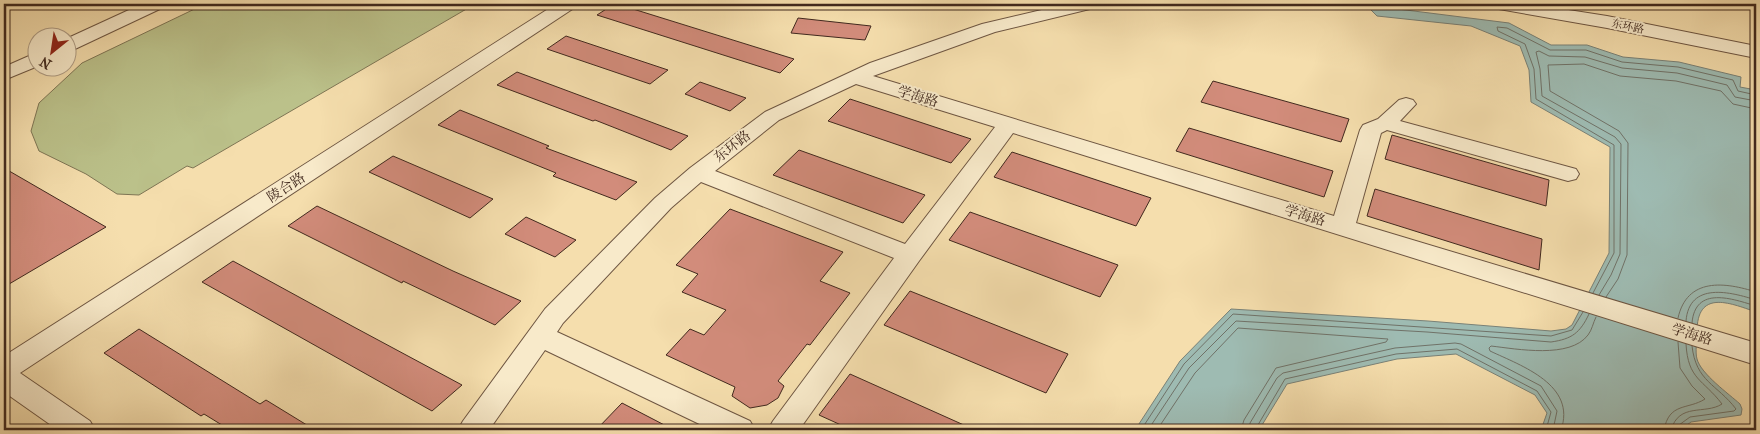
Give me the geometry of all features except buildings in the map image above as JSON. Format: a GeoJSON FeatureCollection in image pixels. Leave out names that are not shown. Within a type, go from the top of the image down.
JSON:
{"type":"FeatureCollection","features":[{"type":"Feature","properties":{"kind":"street"},"geometry":{"type":"LineString","coordinates":[[78,40],[156,4]]}},
{"type":"Feature","properties":{"kind":"street","name":"陵合路"},"geometry":{"type":"LineString","coordinates":[[4,357],[554,4]]}},
{"type":"Feature","properties":{"kind":"street","name":"陵合路"},"geometry":{"type":"LineString","coordinates":[[4,370],[568,4]]}},
{"type":"Feature","properties":{"kind":"street","name":"东环路"},"geometry":{"type":"LineString","coordinates":[[473,430],[561,309],[664,203],[698,173],[772,116],[877,66],[989,28],[1088,4]]}},
{"type":"Feature","properties":{"kind":"street","name":"东环路"},"geometry":{"type":"LineString","coordinates":[[1499,4],[1608,22],[1756,52]]}},
{"type":"Feature","properties":{"kind":"street"},"geometry":{"type":"LineString","coordinates":[[4,74],[28,63]]}},
{"type":"Feature","properties":{"kind":"street","name":"学海路"},"geometry":{"type":"LineString","coordinates":[[854,77],[1756,354]]}},
{"type":"Feature","properties":{"kind":"street"},"geometry":{"type":"LineString","coordinates":[[1385,124],[1406,104]]}},
{"type":"Feature","properties":{"kind":"street"},"geometry":{"type":"LineString","coordinates":[[783,430],[910,255],[1009,124]]}},
{"type":"Feature","properties":{"kind":"street"},"geometry":{"type":"LineString","coordinates":[[698,173],[910,255]]}},
{"type":"Feature","properties":{"kind":"street"},"geometry":{"type":"LineString","coordinates":[[541,336],[740,430]]}},
{"type":"Feature","properties":{"kind":"street"},"geometry":{"type":"LineString","coordinates":[[4,376],[80,430]]}},
{"type":"Feature","properties":{"kind":"lane"},"geometry":{"type":"LineString","coordinates":[[1343,227],[1371,130],[1385,124],[1568,174]]}},
{"type":"Feature","properties":{"kind":"green space"},"geometry":{"type":"Polygon","coordinates":[[[205,4],[475,4],[193,168],[187,166],[139,195],[117,194],[86,174],[39,151],[31,131],[39,103],[66,78],[78,78],[78,67],[82,63],[205,4]]]}},
{"type":"Feature","properties":{"kind":"water"},"geometry":{"type":"Polygon","coordinates":[[[1366,5],[1509,23],[1551,45],[1587,45],[1623,57],[1679,62],[1741,77],[1740,87],[1756,90],[1756,312],[1725,303],[1716,302],[1708,305],[1702,310],[1698,319],[1696,346],[1696,356],[1700,365],[1709,377],[1740,404],[1742,409],[1741,415],[1691,422],[1680,430],[1541,430],[1547,413],[1535,395],[1456,354],[1397,359],[1287,384],[1259,430],[1135,430],[1180,361],[1231,309],[1428,321],[1551,331],[1566,329],[1572,325],[1609,253],[1610,147],[1531,102],[1529,70],[1520,46],[1471,26],[1377,16],[1366,5]]]}}]}
